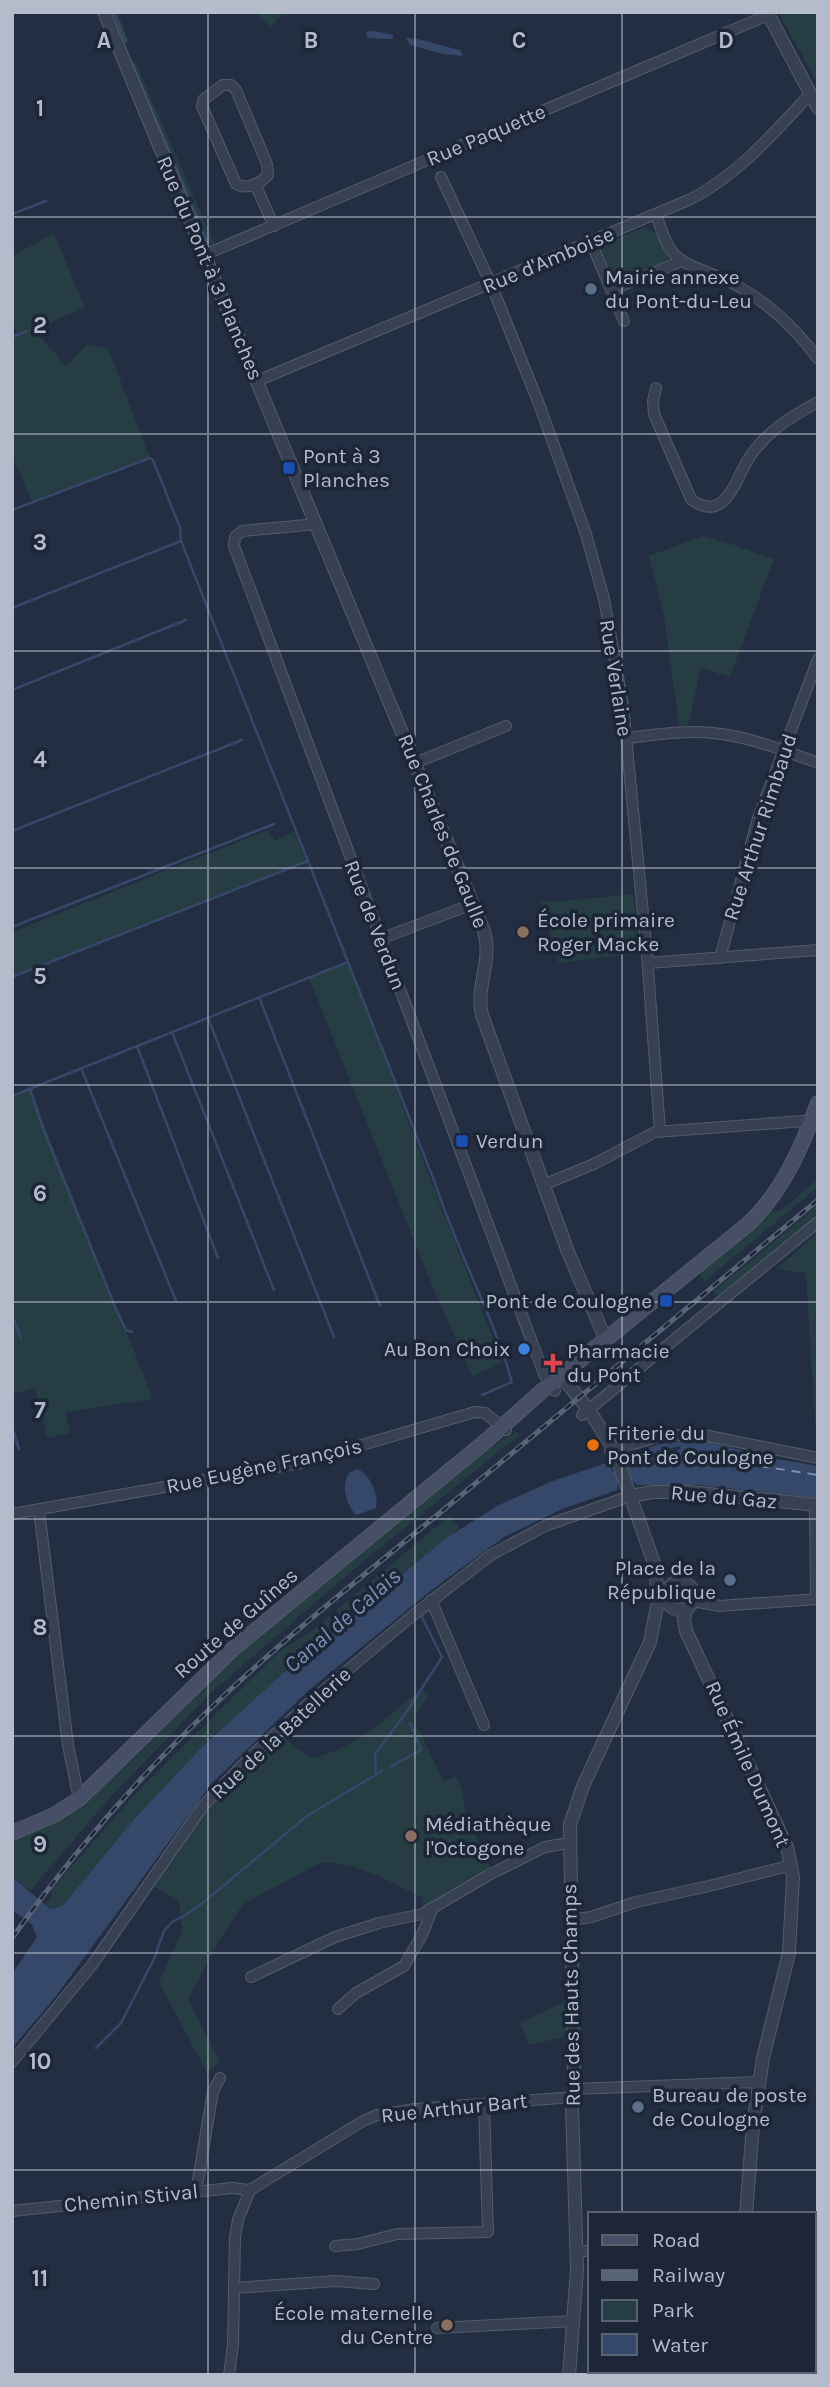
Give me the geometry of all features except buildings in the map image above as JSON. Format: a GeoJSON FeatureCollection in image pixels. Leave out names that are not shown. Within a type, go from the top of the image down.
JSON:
{"type":"FeatureCollection","features":[{"type":"Feature","properties":{"kind":"main road"},"geometry":{"type":"LineString","coordinates":[[558,1383],[757,1216],[788,1171],[815,1120],[818,1103]]}},
{"type":"Feature","properties":{"kind":"main road"},"geometry":{"type":"LineString","coordinates":[[558,1383],[628,1333],[651,1305]]}},
{"type":"Feature","properties":{"kind":"main road","name":"Route de Guînes"},"geometry":{"type":"LineString","coordinates":[[12,1833],[54,1815],[79,1799],[235,1647],[487,1440],[521,1420],[558,1383]]}},
{"type":"Feature","properties":{"kind":"street","name":"Rue du Pont à 3 Planches"},"geometry":{"type":"LineString","coordinates":[[104,12],[317,524]]}},
{"type":"Feature","properties":{"kind":"street","name":"Rue Paquette"},"geometry":{"type":"LineString","coordinates":[[204,255],[767,14]]}},
{"type":"Feature","properties":{"kind":"street"},"geometry":{"type":"LineString","coordinates":[[767,14],[818,108]]}},
{"type":"Feature","properties":{"kind":"street"},"geometry":{"type":"LineString","coordinates":[[223,85],[231,85],[236,90],[267,164],[268,176],[255,184],[236,184],[202,106],[204,99],[223,85]]}},
{"type":"Feature","properties":{"kind":"street","name":"Rue d'Amboise"},"geometry":{"type":"LineString","coordinates":[[257,381],[656,215],[705,192],[759,150],[810,94]]}},
{"type":"Feature","properties":{"kind":"street","name":"Rue Verlaine"},"geometry":{"type":"LineString","coordinates":[[440,177],[491,284],[539,404],[576,505],[604,599],[618,669],[626,738],[648,962],[660,1131]]}},
{"type":"Feature","properties":{"kind":"street"},"geometry":{"type":"LineString","coordinates":[[255,184],[274,226]]}},
{"type":"Feature","properties":{"kind":"street"},"geometry":{"type":"LineString","coordinates":[[656,215],[671,250],[682,261],[739,287],[774,311],[797,332],[818,359]]}},
{"type":"Feature","properties":{"kind":"street"},"geometry":{"type":"LineString","coordinates":[[591,242],[624,321]]}},
{"type":"Feature","properties":{"kind":"street"},"geometry":{"type":"LineString","coordinates":[[611,290],[682,261]]}},
{"type":"Feature","properties":{"kind":"street"},"geometry":{"type":"LineString","coordinates":[[656,388],[654,414],[691,499],[706,506],[716,505],[724,499],[753,452],[769,434],[785,421],[818,402]]}},
{"type":"Feature","properties":{"kind":"street","name":"Rue Charles de Gaulle"},"geometry":{"type":"LineString","coordinates":[[317,524],[473,904],[488,949],[480,998],[481,1010],[571,1261],[606,1340]]}},
{"type":"Feature","properties":{"kind":"street","name":"Rue de Verdun"},"geometry":{"type":"LineString","coordinates":[[317,524],[242,531],[235,537],[234,546],[540,1362],[558,1383]]}},
{"type":"Feature","properties":{"kind":"street","name":"Rue Arthur Rimbaud"},"geometry":{"type":"LineString","coordinates":[[720,958],[755,828],[818,659]]}},
{"type":"Feature","properties":{"kind":"street"},"geometry":{"type":"LineString","coordinates":[[415,764],[506,726]]}},
{"type":"Feature","properties":{"kind":"street"},"geometry":{"type":"LineString","coordinates":[[626,738],[712,733],[745,738],[818,763]]}},
{"type":"Feature","properties":{"kind":"street"},"geometry":{"type":"LineString","coordinates":[[380,939],[473,904]]}},
{"type":"Feature","properties":{"kind":"street"},"geometry":{"type":"LineString","coordinates":[[648,962],[818,950]]}},
{"type":"Feature","properties":{"kind":"street"},"geometry":{"type":"LineString","coordinates":[[543,1185],[594,1164],[660,1131],[815,1120]]}},
{"type":"Feature","properties":{"kind":"street"},"geometry":{"type":"LineString","coordinates":[[586,1412],[818,1222]]}},
{"type":"Feature","properties":{"kind":"street"},"geometry":{"type":"LineString","coordinates":[[558,1383],[586,1412],[614,1454],[628,1492]]}},
{"type":"Feature","properties":{"kind":"street","name":"Rue Eugène François"},"geometry":{"type":"LineString","coordinates":[[12,1514],[308,1461],[475,1412],[485,1413],[504,1428]]}},
{"type":"Feature","properties":{"kind":"street"},"geometry":{"type":"LineString","coordinates":[[614,1454],[668,1435],[704,1434],[779,1452],[818,1458]]}},
{"type":"Feature","properties":{"kind":"street","name":"Rue du Gaz"},"geometry":{"type":"LineString","coordinates":[[628,1492],[688,1492],[816,1505]]}},
{"type":"Feature","properties":{"kind":"street","name":"Rue des Hauts Champs"},"geometry":{"type":"LineString","coordinates":[[628,1492],[654,1566],[658,1601],[653,1633]]}},
{"type":"Feature","properties":{"kind":"street","name":"Rue de la Batellerie"},"geometry":{"type":"LineString","coordinates":[[12,2062],[92,1965],[191,1821],[217,1789],[312,1700],[491,1555],[518,1539],[628,1492]]}},
{"type":"Feature","properties":{"kind":"street"},"geometry":{"type":"LineString","coordinates":[[654,1566],[675,1609],[690,1605],[720,1606],[817,1599],[816,1505]]}},
{"type":"Feature","properties":{"kind":"street"},"geometry":{"type":"LineString","coordinates":[[39,1510],[71,1768],[79,1799]]}},
{"type":"Feature","properties":{"kind":"street"},"geometry":{"type":"LineString","coordinates":[[669,1592],[678,1582],[689,1585],[694,1592],[690,1605]]}},
{"type":"Feature","properties":{"kind":"street","name":"Rue des Hauts Champs"},"geometry":{"type":"LineString","coordinates":[[569,2375],[578,2270],[570,1825],[579,1798],[669,1592]]}},
{"type":"Feature","properties":{"kind":"street"},"geometry":{"type":"LineString","coordinates":[[431,1601],[484,1725]]}},
{"type":"Feature","properties":{"kind":"street","name":"Rue Émile Dumont"},"geometry":{"type":"LineString","coordinates":[[690,1605],[684,1620],[686,1631],[782,1837],[792,1865],[789,1953],[766,2040],[759,2082],[746,2212]]}},
{"type":"Feature","properties":{"kind":"street"},"geometry":{"type":"LineString","coordinates":[[251,1977],[335,1937],[379,1923],[422,1914],[489,1875],[545,1847],[569,1843]]}},
{"type":"Feature","properties":{"kind":"street"},"geometry":{"type":"LineString","coordinates":[[571,1920],[792,1865]]}},
{"type":"Feature","properties":{"kind":"street"},"geometry":{"type":"LineString","coordinates":[[338,2009],[356,1993],[404,1966],[422,1936],[433,1908]]}},
{"type":"Feature","properties":{"kind":"street"},"geometry":{"type":"LineString","coordinates":[[196,2192],[213,2091],[220,2078]]}},
{"type":"Feature","properties":{"kind":"street","name":"Rue Arthur Bart"},"geometry":{"type":"LineString","coordinates":[[250,2190],[369,2118],[415,2109],[573,2093],[759,2082]]}},
{"type":"Feature","properties":{"kind":"street"},"geometry":{"type":"LineString","coordinates":[[335,2246],[358,2244],[397,2234],[488,2232],[484,2104]]}},
{"type":"Feature","properties":{"kind":"street","name":"Chemin Stival"},"geometry":{"type":"LineString","coordinates":[[12,2211],[232,2188],[250,2190]]}},
{"type":"Feature","properties":{"kind":"street"},"geometry":{"type":"LineString","coordinates":[[229,2375],[233,2345],[236,2230],[250,2190]]}},
{"type":"Feature","properties":{"kind":"street"},"geometry":{"type":"LineString","coordinates":[[576,2250],[588,2251]]}},
{"type":"Feature","properties":{"kind":"street"},"geometry":{"type":"LineString","coordinates":[[234,2288],[335,2281],[374,2284]]}},
{"type":"Feature","properties":{"kind":"street"},"geometry":{"type":"LineString","coordinates":[[437,2328],[574,2321]]}},
{"type":"Feature","properties":{"kind":"green space"},"geometry":{"type":"Polygon","coordinates":[[[108,12],[118,12],[129,43],[122,46],[108,12]]]}},
{"type":"Feature","properties":{"kind":"green space"},"geometry":{"type":"Polygon","coordinates":[[[255,12],[281,12],[283,14],[270,27],[255,12]]]}},
{"type":"Feature","properties":{"kind":"green space"},"geometry":{"type":"Polygon","coordinates":[[[778,12],[818,12],[818,84],[778,12]]]}},
{"type":"Feature","properties":{"kind":"green space"},"geometry":{"type":"Polygon","coordinates":[[[135,61],[214,243],[207,246],[130,63],[135,61]]]}},
{"type":"Feature","properties":{"kind":"green space"},"geometry":{"type":"Polygon","coordinates":[[[645,227],[659,236],[669,262],[619,281],[614,279],[605,267],[597,246],[645,227]]]}},
{"type":"Feature","properties":{"kind":"green space"},"geometry":{"type":"Polygon","coordinates":[[[54,233],[85,308],[33,329],[66,366],[88,344],[108,348],[150,458],[32,502],[12,455],[12,336],[17,334],[12,318],[12,256],[54,233]]]}},
{"type":"Feature","properties":{"kind":"green space"},"geometry":{"type":"Polygon","coordinates":[[[702,536],[774,559],[730,677],[701,668],[688,726],[679,725],[664,616],[649,556],[702,536]]]}},
{"type":"Feature","properties":{"kind":"green space"},"geometry":{"type":"Polygon","coordinates":[[[268,830],[275,841],[294,831],[307,862],[12,978],[12,932],[268,830]]]}},
{"type":"Feature","properties":{"kind":"green space"},"geometry":{"type":"Polygon","coordinates":[[[633,894],[640,953],[559,963],[541,901],[633,894]]]}},
{"type":"Feature","properties":{"kind":"green space"},"geometry":{"type":"Polygon","coordinates":[[[348,962],[503,1363],[472,1376],[432,1285],[309,978],[348,962]]]}},
{"type":"Feature","properties":{"kind":"green space"},"geometry":{"type":"Polygon","coordinates":[[[30,1089],[153,1399],[66,1412],[70,1433],[47,1438],[35,1388],[12,1394],[12,1096],[30,1089]]]}},
{"type":"Feature","properties":{"kind":"green space"},"geometry":{"type":"Polygon","coordinates":[[[818,1179],[818,1187],[705,1281],[698,1273],[769,1211],[780,1211],[818,1179]]]}},
{"type":"Feature","properties":{"kind":"green space"},"geometry":{"type":"Polygon","coordinates":[[[818,1205],[818,1214],[718,1296],[714,1291],[818,1205]]]}},
{"type":"Feature","properties":{"kind":"green space"},"geometry":{"type":"Polygon","coordinates":[[[818,1232],[818,1424],[815,1424],[806,1273],[777,1269],[818,1232]]]}},
{"type":"Feature","properties":{"kind":"green space"},"geometry":{"type":"Polygon","coordinates":[[[516,1432],[519,1435],[354,1569],[210,1694],[114,1793],[30,1891],[12,1877],[12,1841],[55,1821],[206,1680],[311,1590],[491,1447],[516,1432]]]}},
{"type":"Feature","properties":{"kind":"green space"},"geometry":{"type":"Polygon","coordinates":[[[449,1516],[460,1528],[320,1642],[200,1749],[135,1818],[65,1903],[49,1909],[46,1905],[52,1896],[50,1891],[138,1791],[280,1651],[313,1630],[449,1516]]]}},
{"type":"Feature","properties":{"kind":"green space"},"geometry":{"type":"Polygon","coordinates":[[[421,1689],[429,1696],[413,1718],[444,1782],[456,1776],[463,1793],[465,1813],[493,1873],[422,1914],[423,1898],[358,1868],[331,1863],[318,1864],[243,1904],[222,1936],[188,1999],[220,2062],[207,2073],[159,1982],[182,1932],[179,1901],[154,1886],[205,1810],[281,1733],[297,1749],[314,1758],[330,1753],[358,1739],[421,1689]]]}},
{"type":"Feature","properties":{"kind":"green space"},"geometry":{"type":"Polygon","coordinates":[[[565,2001],[565,2037],[529,2045],[520,2023],[565,2001]]]}},
{"type":"Feature","properties":{"kind":"water"},"geometry":{"type":"Polygon","coordinates":[[[366,32],[393,35],[393,39],[368,38],[366,32]]]}},
{"type":"Feature","properties":{"kind":"water"},"geometry":{"type":"Polygon","coordinates":[[[406,38],[460,50],[463,56],[443,54],[410,45],[406,38]]]}},
{"type":"Feature","properties":{"kind":"water"},"geometry":{"type":"Polygon","coordinates":[[[709,1442],[771,1458],[818,1466],[818,1498],[698,1485],[637,1485],[631,1479],[618,1484],[617,1490],[562,1509],[504,1537],[433,1589],[309,1690],[212,1783],[56,1996],[12,2048],[12,1974],[37,1937],[32,1925],[12,1910],[12,1877],[50,1909],[60,1907],[135,1818],[200,1749],[279,1677],[445,1539],[497,1506],[550,1482],[609,1462],[613,1472],[627,1466],[626,1455],[661,1444],[709,1442]]]}},
{"type":"Feature","properties":{"kind":"water"},"geometry":{"type":"Polygon","coordinates":[[[357,1469],[370,1480],[377,1503],[376,1508],[356,1515],[347,1500],[345,1482],[350,1472],[357,1469]]]}},
{"type":"Feature","properties":{"kind":"pier"},"geometry":{"type":"Polygon","coordinates":[[[680,1446],[681,1449],[661,1457],[660,1454],[634,1461],[632,1454],[628,1455],[628,1452],[641,1448],[644,1456],[680,1446]]]}},
{"type":"Feature","properties":{"kind":"waterway"},"geometry":{"type":"LineString","coordinates":[[114,12],[126,42]]}},
{"type":"Feature","properties":{"kind":"waterway"},"geometry":{"type":"LineString","coordinates":[[132,63],[207,241]]}},
{"type":"Feature","properties":{"kind":"waterway"},"geometry":{"type":"LineString","coordinates":[[12,214],[46,201]]}},
{"type":"Feature","properties":{"kind":"waterway"},"geometry":{"type":"LineString","coordinates":[[12,337],[27,331]]}},
{"type":"Feature","properties":{"kind":"waterway"},"geometry":{"type":"LineString","coordinates":[[12,510],[150,458],[180,528],[181,541]]}},
{"type":"Feature","properties":{"kind":"waterway"},"geometry":{"type":"LineString","coordinates":[[12,608],[181,541],[348,962]]}},
{"type":"Feature","properties":{"kind":"waterway"},"geometry":{"type":"LineString","coordinates":[[12,690],[186,620]]}},
{"type":"Feature","properties":{"kind":"waterway"},"geometry":{"type":"LineString","coordinates":[[12,831],[242,740]]}},
{"type":"Feature","properties":{"kind":"waterway"},"geometry":{"type":"LineString","coordinates":[[12,927],[274,824]]}},
{"type":"Feature","properties":{"kind":"waterway"},"geometry":{"type":"LineString","coordinates":[[12,977],[308,861]]}},
{"type":"Feature","properties":{"kind":"waterway"},"geometry":{"type":"LineString","coordinates":[[12,1096],[348,962],[453,1233],[504,1356],[512,1382],[482,1395]]}},
{"type":"Feature","properties":{"kind":"waterway"},"geometry":{"type":"LineString","coordinates":[[259,997],[380,1306]]}},
{"type":"Feature","properties":{"kind":"waterway"},"geometry":{"type":"LineString","coordinates":[[208,1018],[334,1337]]}},
{"type":"Feature","properties":{"kind":"waterway"},"geometry":{"type":"LineString","coordinates":[[172,1032],[274,1290]]}},
{"type":"Feature","properties":{"kind":"waterway"},"geometry":{"type":"LineString","coordinates":[[137,1046],[218,1258]]}},
{"type":"Feature","properties":{"kind":"waterway"},"geometry":{"type":"LineString","coordinates":[[81,1068],[176,1301]]}},
{"type":"Feature","properties":{"kind":"waterway"},"geometry":{"type":"LineString","coordinates":[[30,1089],[44,1131],[116,1309],[126,1330],[132,1332]]}},
{"type":"Feature","properties":{"kind":"waterway"},"geometry":{"type":"LineString","coordinates":[[12,1315],[21,1338]]}},
{"type":"Feature","properties":{"kind":"waterway"},"geometry":{"type":"LineString","coordinates":[[12,1427],[19,1449]]}},
{"type":"Feature","properties":{"kind":"waterway"},"geometry":{"type":"LineString","coordinates":[[376,1774],[375,1754],[442,1657],[421,1615]]}},
{"type":"Feature","properties":{"kind":"waterway"},"geometry":{"type":"LineString","coordinates":[[390,1767],[421,1750],[410,1723]]}},
{"type":"Feature","properties":{"kind":"waterway"},"geometry":{"type":"LineString","coordinates":[[96,2048],[121,2023],[154,1959],[164,1931],[172,1922],[205,1901],[307,1816],[382,1771]]}},
{"type":"Feature","properties":{"kind":"ferry route"},"geometry":{"type":"LineString","coordinates":[[665,1456],[701,1457],[818,1475]]}},
{"type":"Feature","properties":{"kind":"railway"},"geometry":{"type":"LineString","coordinates":[[12,1938],[115,1808],[230,1690],[340,1595],[818,1200]]}},
{"type":"Feature","properties":{"kind":"place","name":"Mairie annexe du Pont-du-Leu"},"geometry":{"type":"Point","coordinates":[591,289]}},
{"type":"Feature","properties":{"kind":"place","name":"Pont à 3 Planches"},"geometry":{"type":"Point","coordinates":[289,468]}},
{"type":"Feature","properties":{"kind":"place","name":"École primaire Roger Macke"},"geometry":{"type":"Point","coordinates":[523,932]}},
{"type":"Feature","properties":{"kind":"place","name":"Verdun"},"geometry":{"type":"Point","coordinates":[462,1141]}},
{"type":"Feature","properties":{"kind":"place","name":"Pont de Coulogne"},"geometry":{"type":"Point","coordinates":[666,1301]}},
{"type":"Feature","properties":{"kind":"place","name":"Au Bon Choix"},"geometry":{"type":"Point","coordinates":[524,1349]}},
{"type":"Feature","properties":{"kind":"place","name":"Pharmacie du Pont"},"geometry":{"type":"Point","coordinates":[553,1363]}},
{"type":"Feature","properties":{"kind":"place","name":"Friterie du Pont de Coulogne"},"geometry":{"type":"Point","coordinates":[593,1445]}},
{"type":"Feature","properties":{"kind":"place","name":"Place de la République"},"geometry":{"type":"Point","coordinates":[730,1580]}},
{"type":"Feature","properties":{"kind":"place","name":"Médiathèque l'Octogone"},"geometry":{"type":"Point","coordinates":[411,1836]}},
{"type":"Feature","properties":{"kind":"place","name":"Bureau de poste de Coulogne"},"geometry":{"type":"Point","coordinates":[638,2107]}},
{"type":"Feature","properties":{"kind":"place","name":"École maternelle du Centre"},"geometry":{"type":"Point","coordinates":[447,2325]}},
{"type":"Feature","properties":{"kind":"water label","name":"Canal de Calais"},"geometry":{"type":"Point","coordinates":[342,1620]}}]}
